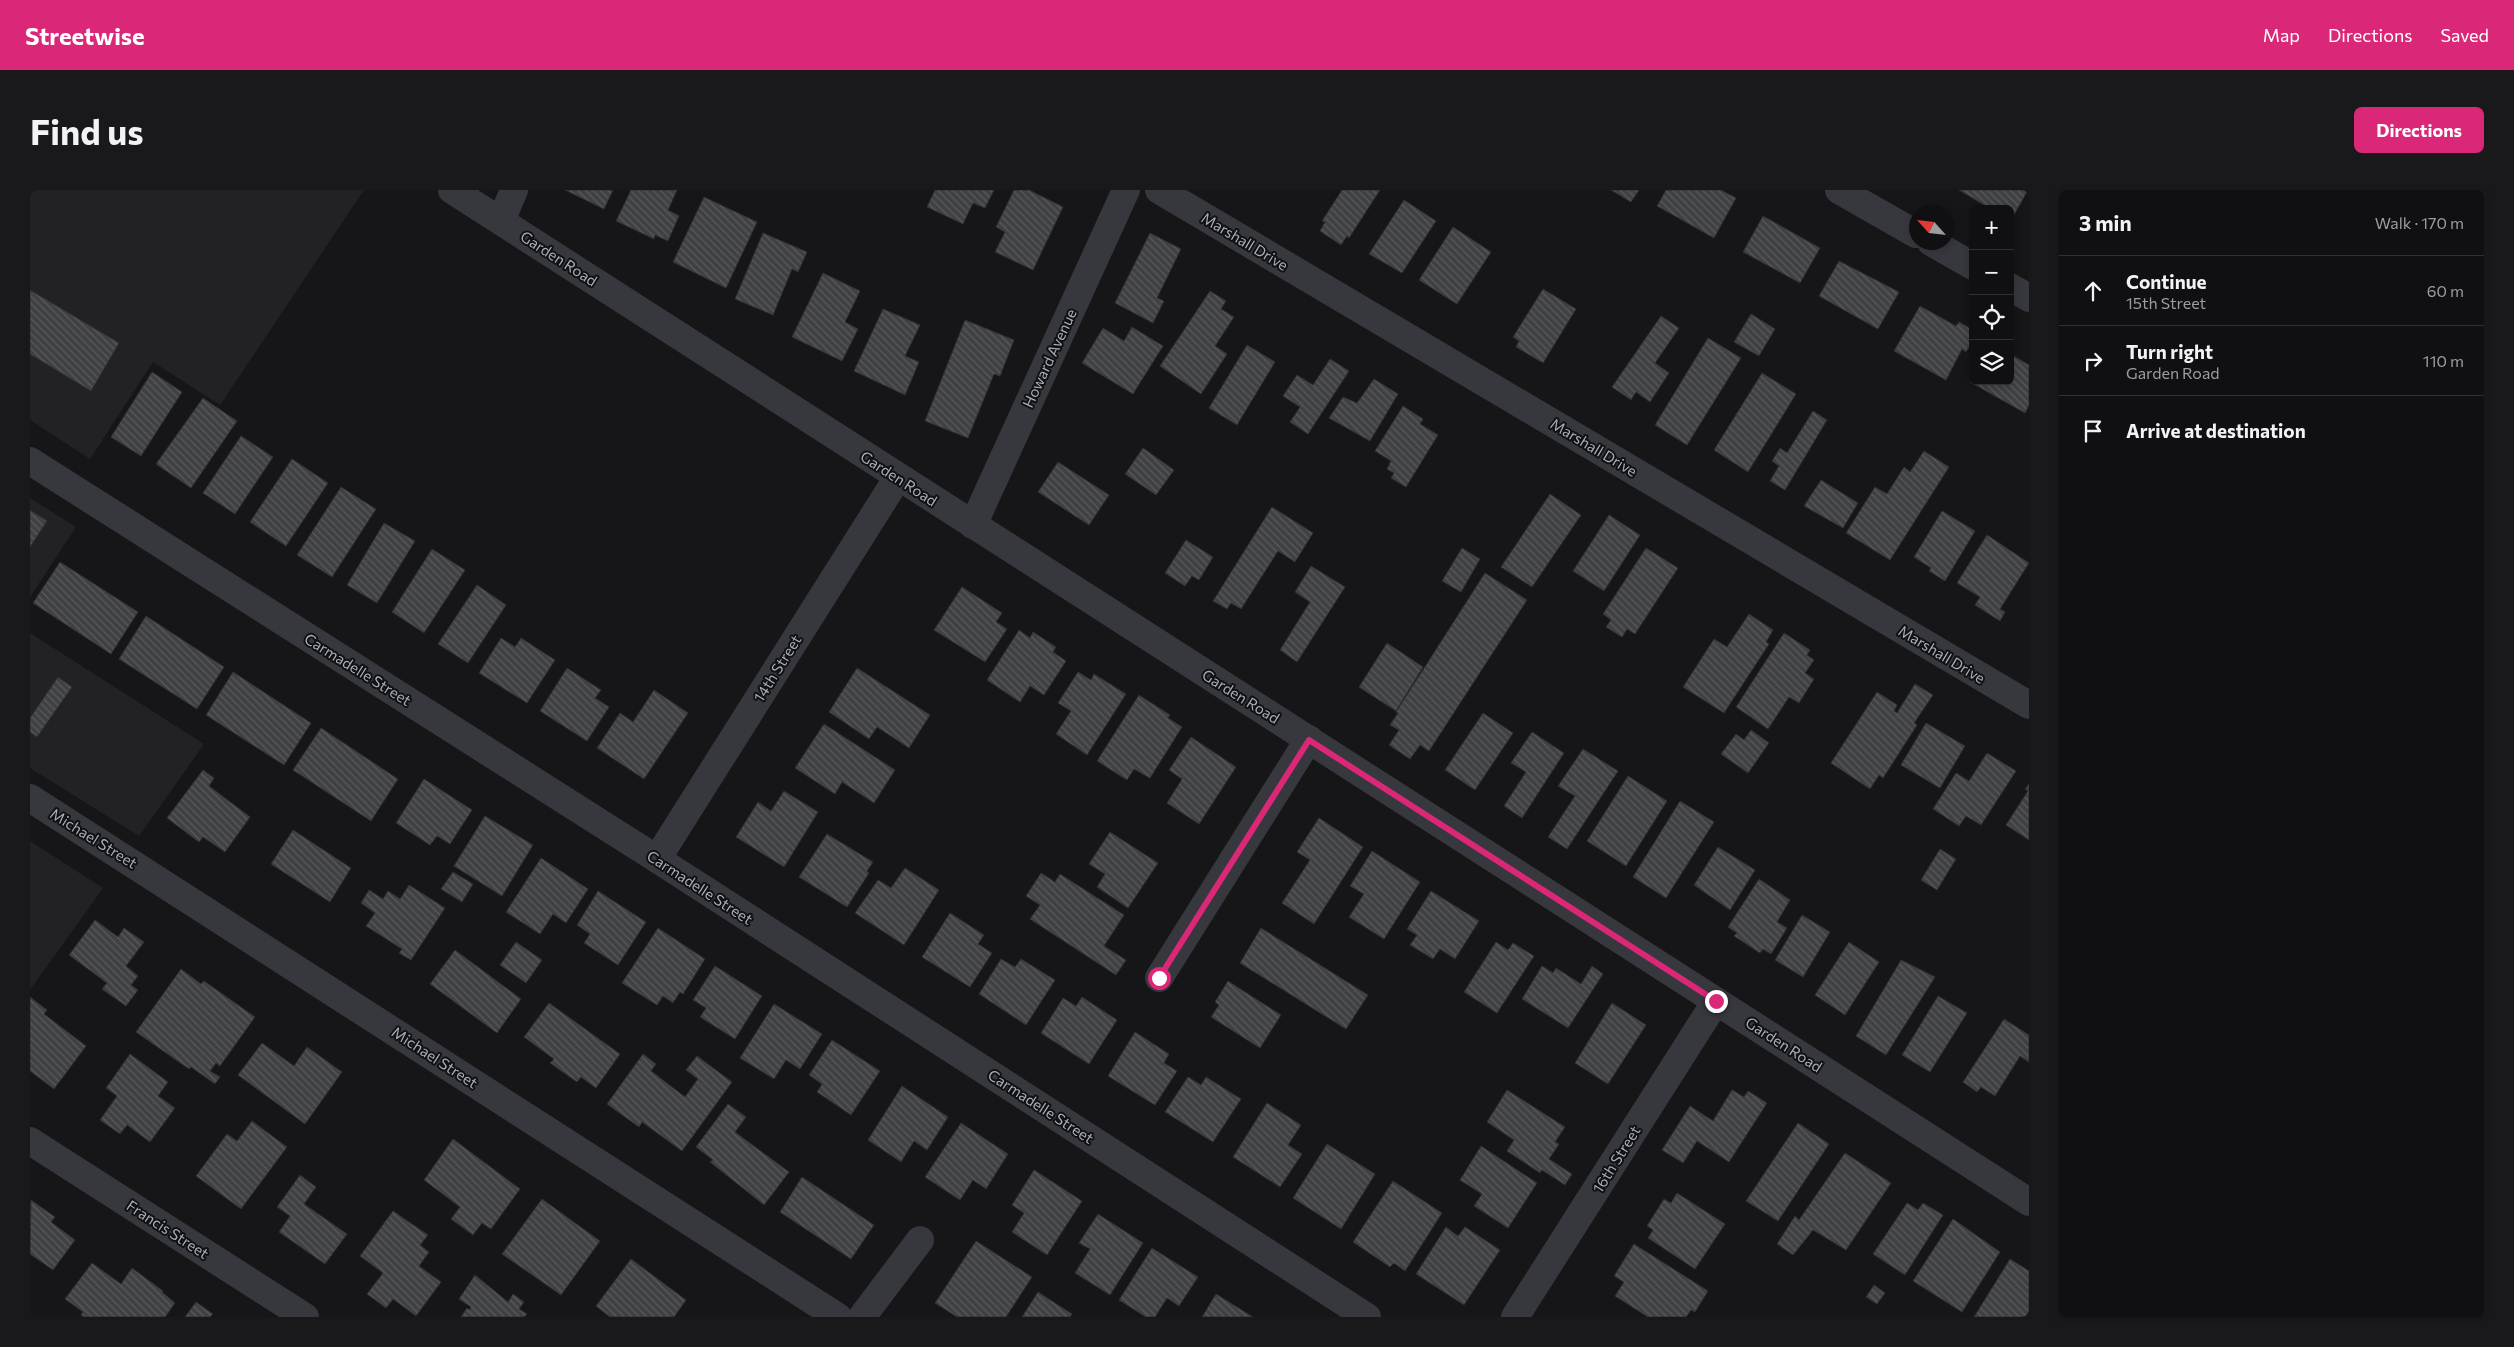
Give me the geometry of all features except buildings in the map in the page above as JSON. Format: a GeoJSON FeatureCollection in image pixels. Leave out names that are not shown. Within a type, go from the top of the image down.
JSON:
{"type":"FeatureCollection","features":[{"type":"Feature","properties":{"kind":"street","name":"Garden Road"},"geometry":{"type":"LineString","coordinates":[[452,190],[2029,1202]]}},
{"type":"Feature","properties":{"kind":"street"},"geometry":{"type":"LineString","coordinates":[[501,221],[514,190]]}},
{"type":"Feature","properties":{"kind":"street","name":"Howard Avenue"},"geometry":{"type":"LineString","coordinates":[[972,525],[1126,190]]}},
{"type":"Feature","properties":{"kind":"street","name":"Marshall Drive"},"geometry":{"type":"LineString","coordinates":[[1159,190],[2029,705]]}},
{"type":"Feature","properties":{"kind":"street"},"geometry":{"type":"LineString","coordinates":[[1839,190],[1909,230]]}},
{"type":"Feature","properties":{"kind":"street"},"geometry":{"type":"LineString","coordinates":[[1945,250],[1969,264]]}},
{"type":"Feature","properties":{"kind":"street"},"geometry":{"type":"LineString","coordinates":[[2014,290],[2029,298]]}},
{"type":"Feature","properties":{"kind":"street","name":"Carmadelle Street"},"geometry":{"type":"LineString","coordinates":[[30,461],[657,858],[1367,1317]]}},
{"type":"Feature","properties":{"kind":"street","name":"14th Street"},"geometry":{"type":"LineString","coordinates":[[657,858],[898,477]]}},
{"type":"Feature","properties":{"kind":"street"},"geometry":{"type":"LineString","coordinates":[[1159,978],[1309,740]]}},
{"type":"Feature","properties":{"kind":"street","name":"Michael Street"},"geometry":{"type":"LineString","coordinates":[[30,798],[838,1317]]}},
{"type":"Feature","properties":{"kind":"street","name":"16th Street"},"geometry":{"type":"LineString","coordinates":[[1515,1317],[1716,1001]]}},
{"type":"Feature","properties":{"kind":"street","name":"Francis Street"},"geometry":{"type":"LineString","coordinates":[[30,1141],[305,1317]]}},
{"type":"Feature","properties":{"kind":"street"},"geometry":{"type":"LineString","coordinates":[[862,1317],[920,1240]]}},
{"type":"Feature","properties":{"kind":"shaded area"},"geometry":{"type":"Polygon","coordinates":[[[30,190],[364,190],[220,405],[153,362],[90,459],[30,420],[30,190]]]}},
{"type":"Feature","properties":{"kind":"shaded area"},"geometry":{"type":"Polygon","coordinates":[[[30,498],[76,527],[30,597],[30,498]]]}},
{"type":"Feature","properties":{"kind":"shaded area"},"geometry":{"type":"Polygon","coordinates":[[[30,633],[204,744],[139,836],[30,768],[30,633]]]}},
{"type":"Feature","properties":{"kind":"shaded area"},"geometry":{"type":"Polygon","coordinates":[[[30,841],[103,888],[30,990],[30,841]]]}},
{"type":"Feature","properties":{"kind":"route"},"geometry":{"type":"LineString","coordinates":[[1159,978],[1309,740],[1716,1001]]}}]}
